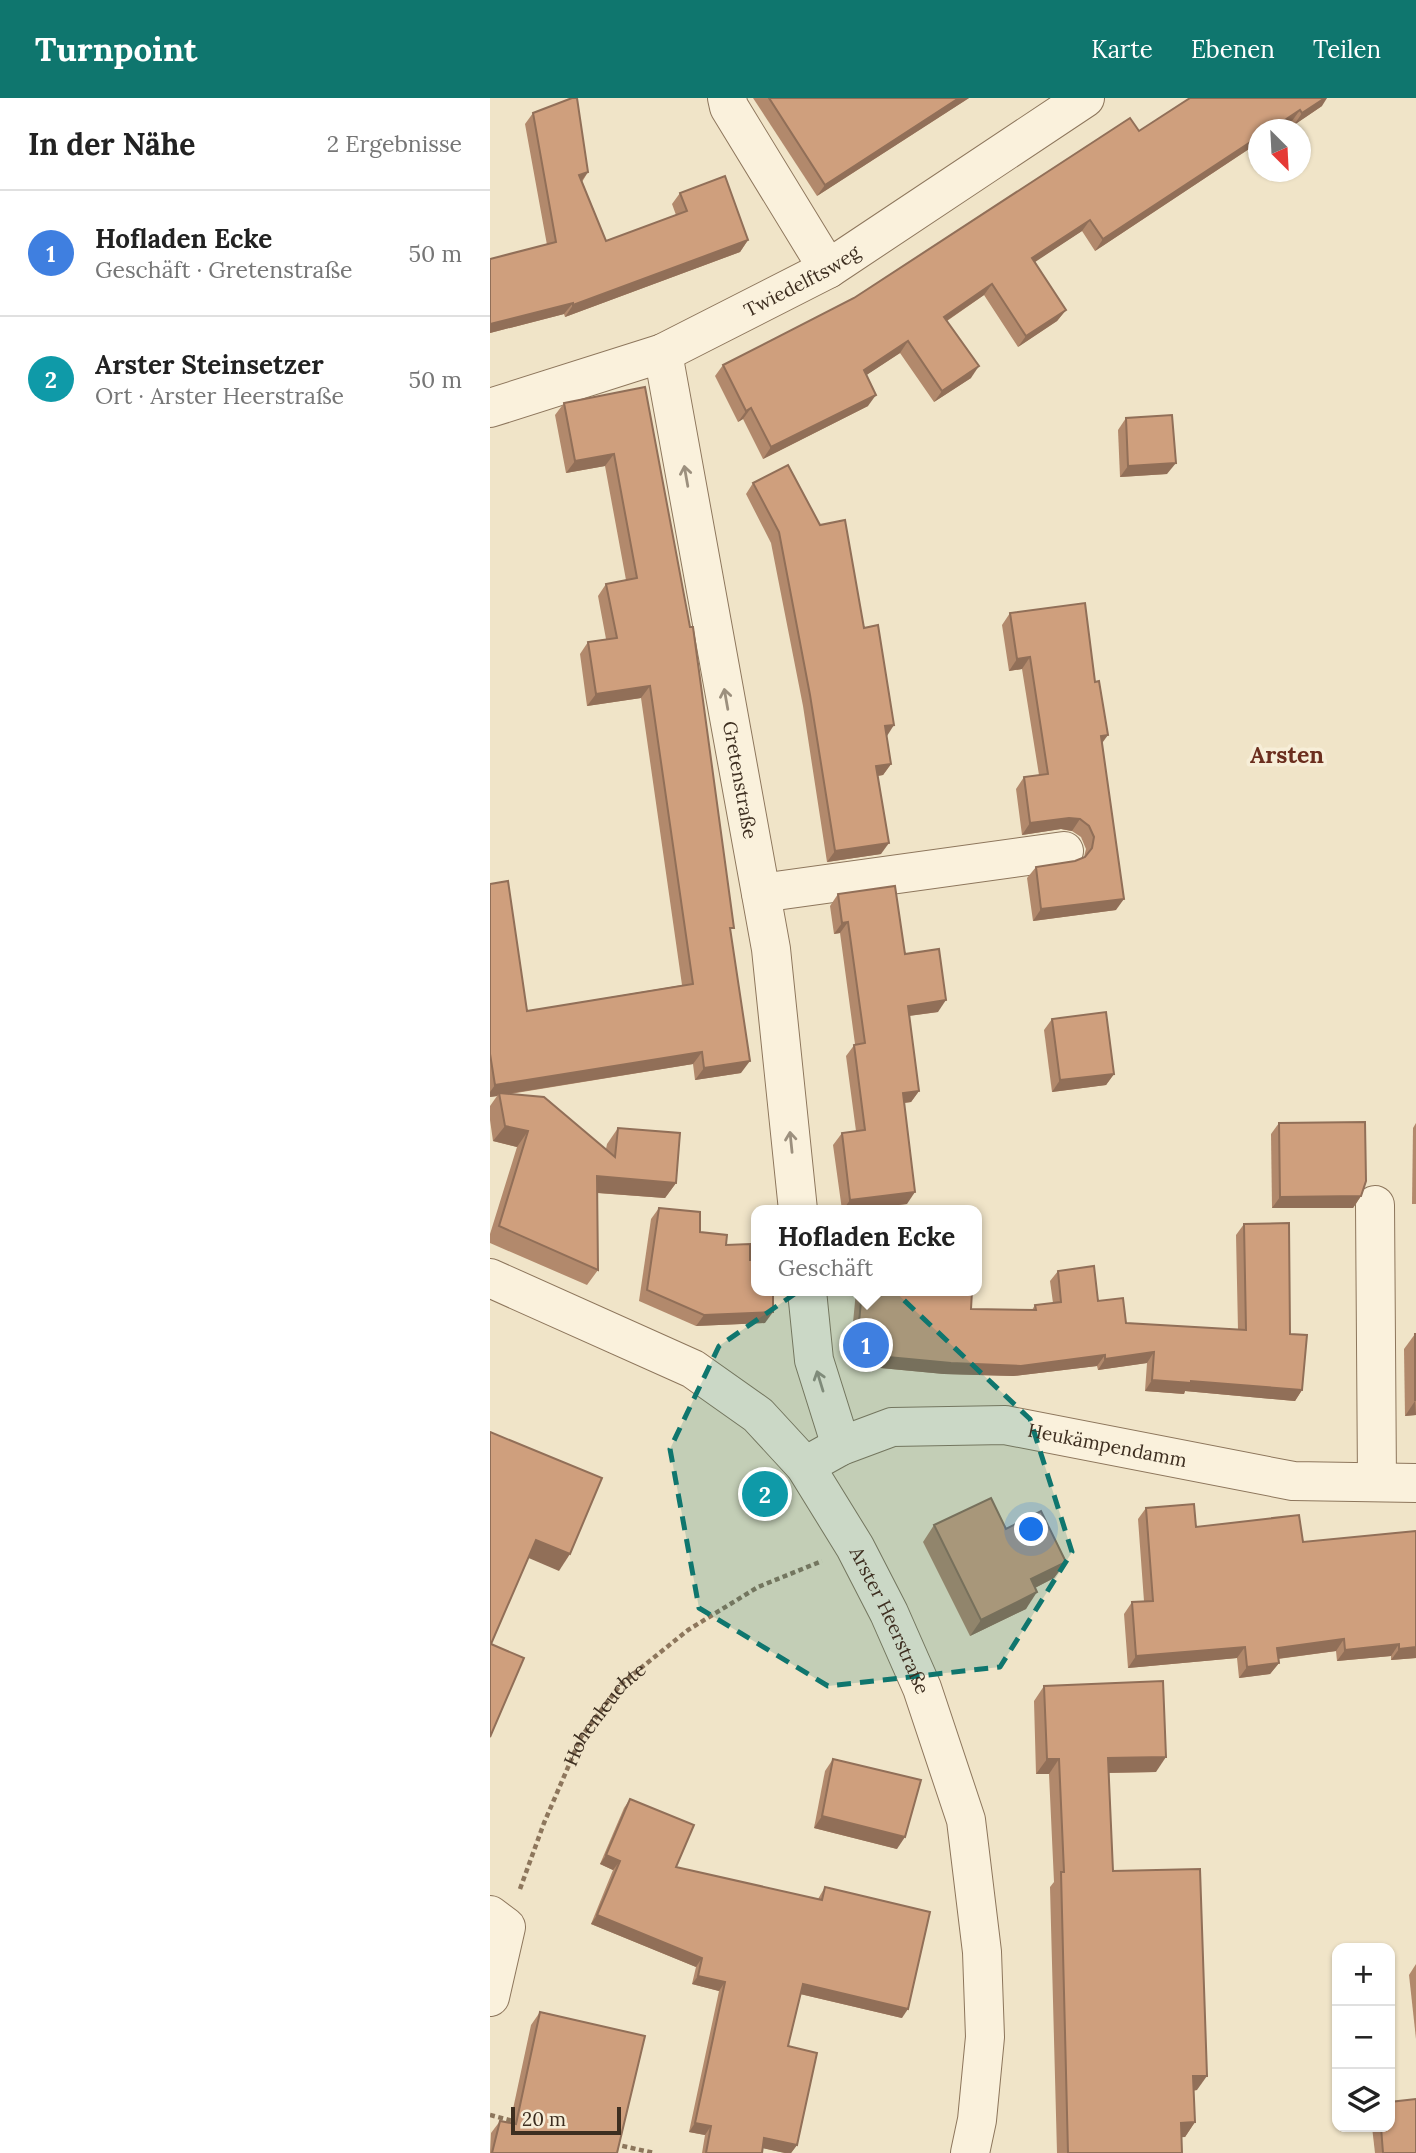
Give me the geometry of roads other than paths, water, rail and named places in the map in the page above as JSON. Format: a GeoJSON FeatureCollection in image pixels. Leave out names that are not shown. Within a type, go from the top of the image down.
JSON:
{"type":"FeatureCollection","features":[{"type":"Feature","properties":{"kind":"street"},"geometry":{"type":"LineString","coordinates":[[727,98],[729,107],[828,269]]}},
{"type":"Feature","properties":{"kind":"street","name":"Twiedelftsweg"},"geometry":{"type":"LineString","coordinates":[[490,408],[663,353],[828,269],[1085,98]]}},
{"type":"Feature","properties":{"kind":"street","name":"Gretenstraße"},"geometry":{"type":"LineString","coordinates":[[663,353],[771,949],[797,1205]]}},
{"type":"Feature","properties":{"kind":"street"},"geometry":{"type":"LineString","coordinates":[[761,893],[1064,851]]}},
{"type":"Feature","properties":{"kind":"street"},"geometry":{"type":"LineString","coordinates":[[1375,1205],[1377,1482]]}},
{"type":"Feature","properties":{"kind":"street","name":"Arster Heerstraße"},"geometry":{"type":"LineString","coordinates":[[490,1278],[693,1369],[758,1415],[805,1466],[855,1547],[889,1613],[922,1688],[965,1820],[982,1952],[985,2037],[977,2120],[970,2153]]}},
{"type":"Feature","properties":{"kind":"street"},"geometry":{"type":"LineString","coordinates":[[808,1296],[814,1360],[841,1446]]}},
{"type":"Feature","properties":{"kind":"street","name":"Heukämpendamm"},"geometry":{"type":"LineString","coordinates":[[805,1466],[841,1446],[892,1427],[1005,1425],[1293,1481],[1416,1483]]}},
{"type":"Feature","properties":{"kind":"street"},"geometry":{"type":"LineString","coordinates":[[490,1997],[498,1921]]}},
{"type":"Feature","properties":{"kind":"place","name":"Hofladen Ecke"},"geometry":{"type":"Point","coordinates":[866,1345]}},
{"type":"Feature","properties":{"kind":"place","name":"Arster Steinsetzer"},"geometry":{"type":"Point","coordinates":[765,1494]}},
{"type":"Feature","properties":{"kind":"district","name":"Arsten"},"geometry":{"type":"Point","coordinates":[1287,755]}}]}
